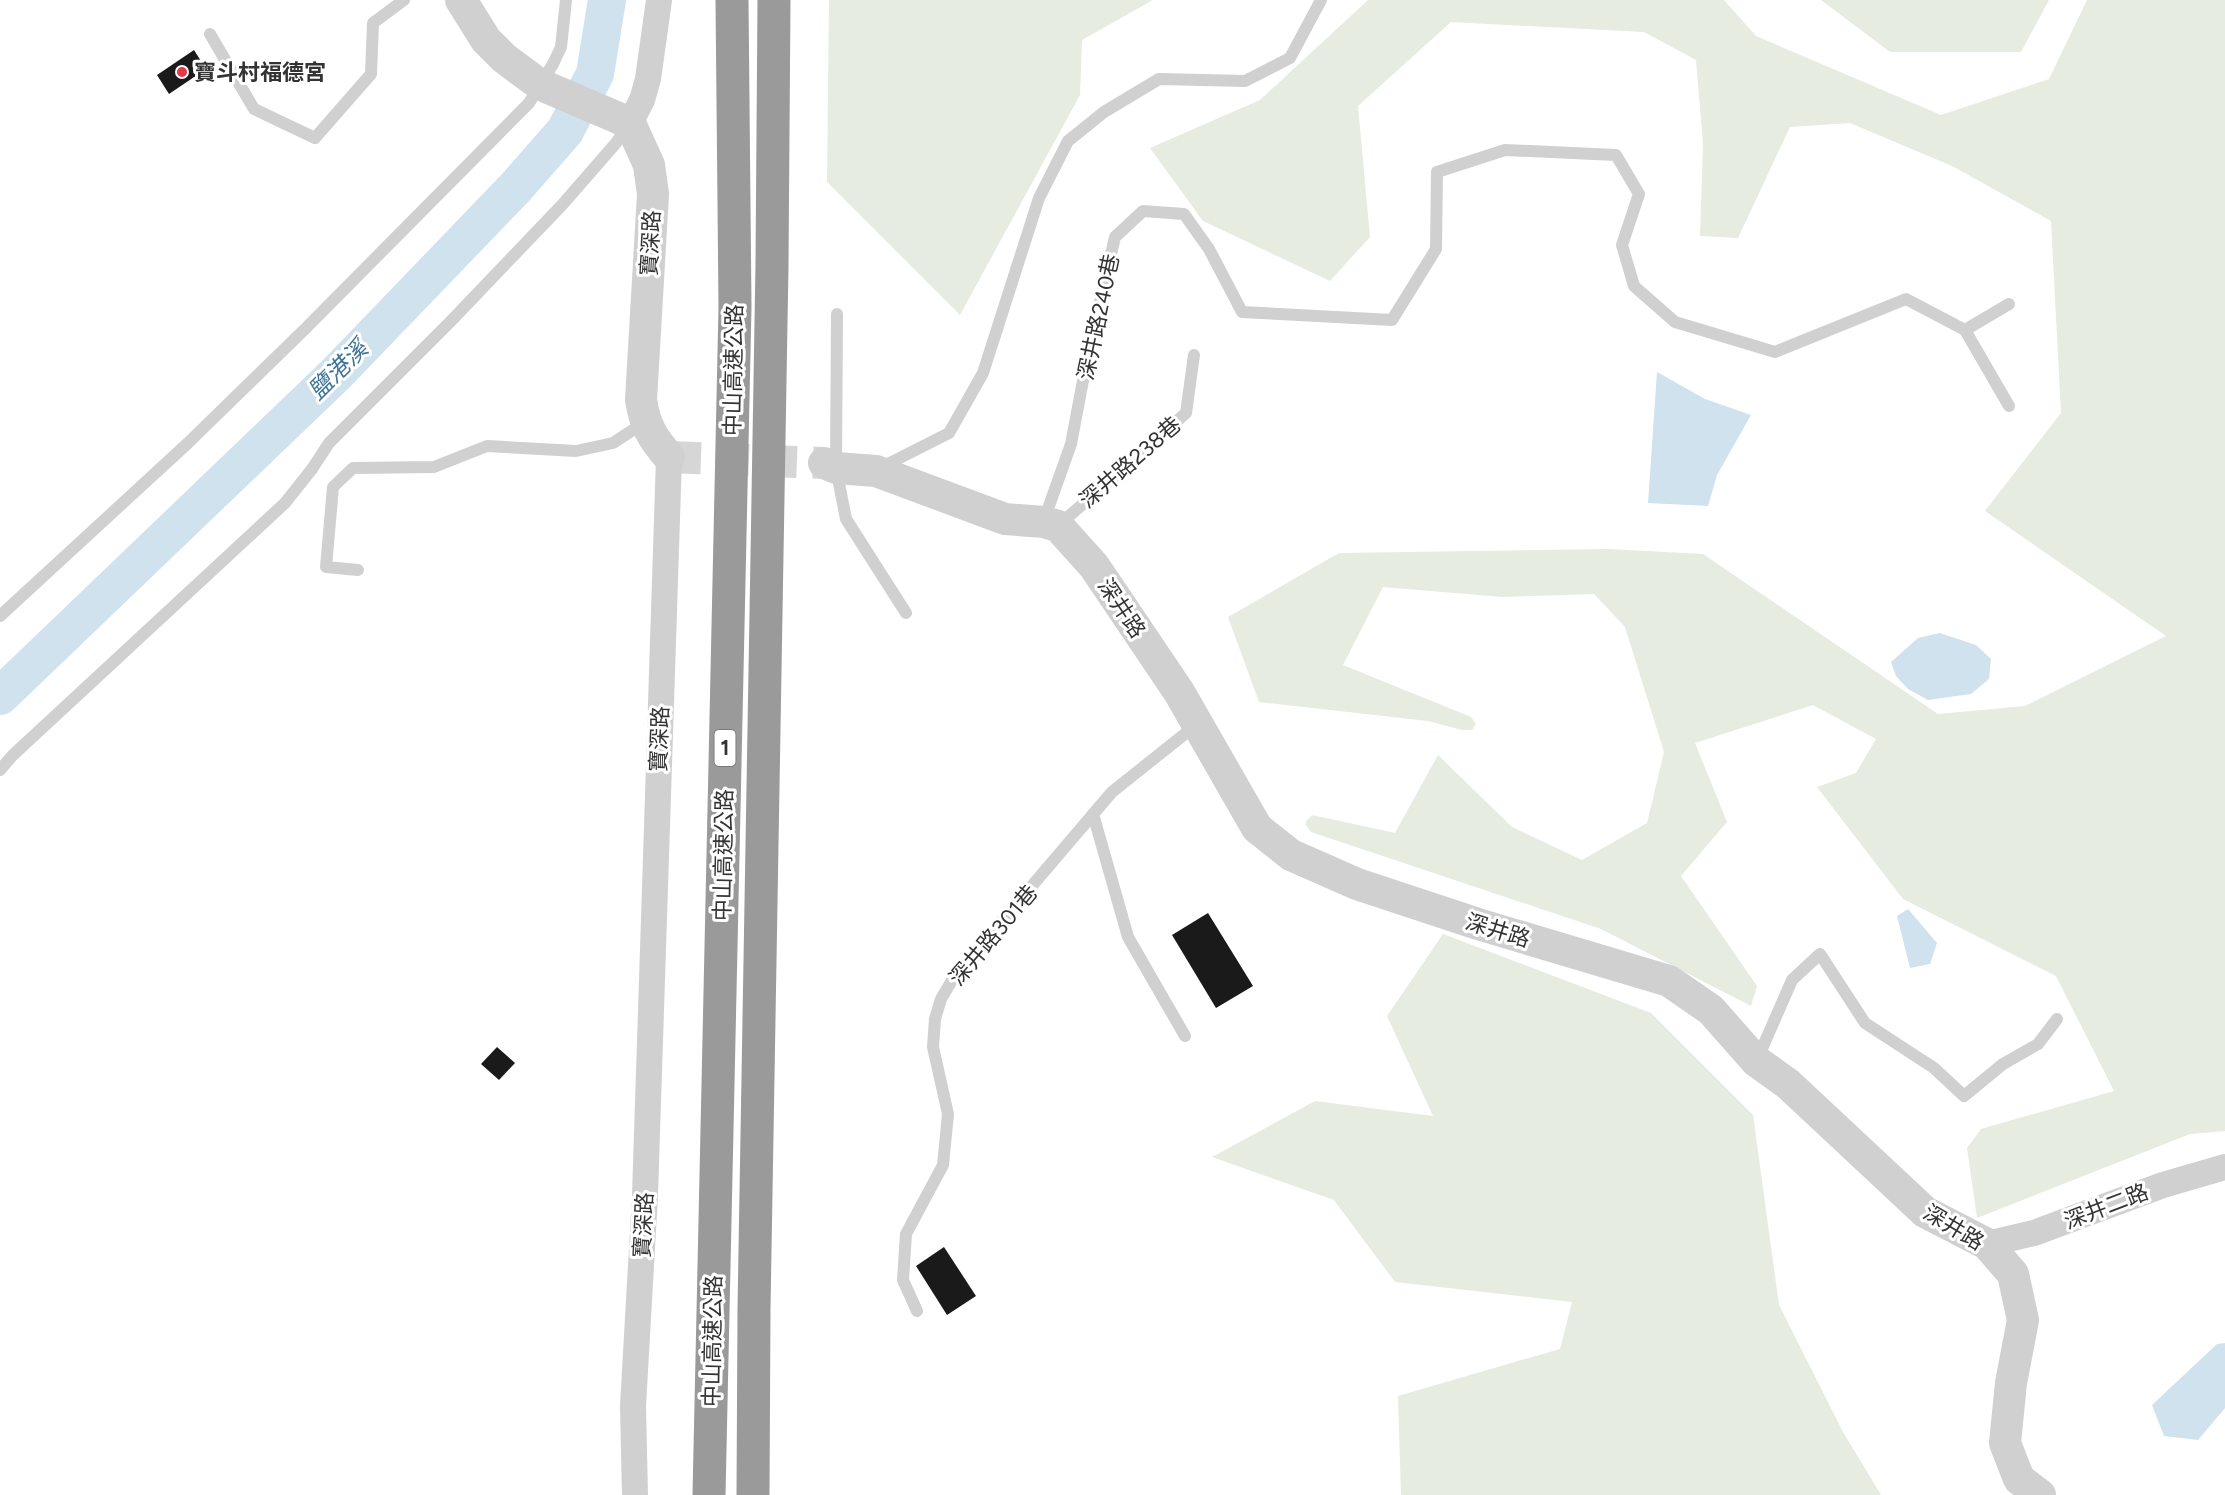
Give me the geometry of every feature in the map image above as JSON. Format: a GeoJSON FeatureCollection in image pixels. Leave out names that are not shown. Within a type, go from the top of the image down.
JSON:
{"type":"FeatureCollection","features":[{"type":"Feature","properties":{"kind":"highway","name":"中山高速公路"},"geometry":{"type":"LineString","coordinates":[[709,1495],[735,307],[732,0]]}},
{"type":"Feature","properties":{"kind":"highway","name":"中山高速公路"},"geometry":{"type":"LineString","coordinates":[[753,1495],[754,1297],[772,289],[774,0]]}},
{"type":"Feature","properties":{"kind":"street"},"geometry":{"type":"LineString","coordinates":[[461,0],[486,40],[504,58],[542,86],[630,123],[642,100],[648,79],[659,0]]}},
{"type":"Feature","properties":{"kind":"street","name":"寶深路"},"geometry":{"type":"LineString","coordinates":[[630,123],[645,154],[652,181],[641,400],[645,422],[657,443],[669,457],[645,1195],[633,1406],[635,1495]]}},
{"type":"Feature","properties":{"kind":"street"},"geometry":{"type":"LineString","coordinates":[[830,465],[876,471],[1005,519],[1051,524]]}},
{"type":"Feature","properties":{"kind":"street","name":"深井路"},"geometry":{"type":"LineString","coordinates":[[1051,524],[1094,566],[1179,692],[1257,828],[1291,855],[1357,884],[1478,924],[1669,981],[1711,1010],[1756,1061],[1788,1084],[1925,1212],[1987,1244],[2013,1274],[2023,1320],[2011,1383],[2005,1443],[2019,1479],[2040,1495]]}},
{"type":"Feature","properties":{"kind":"street","name":"深井二路"},"geometry":{"type":"LineString","coordinates":[[1987,1244],[2034,1233],[2163,1185],[2225,1167]]}},
{"type":"Feature","properties":{"kind":"lane"},"geometry":{"type":"LineString","coordinates":[[210,34],[254,108],[315,138],[371,74],[373,23],[404,0]]}},
{"type":"Feature","properties":{"kind":"lane"},"geometry":{"type":"LineString","coordinates":[[0,616],[188,443],[305,329],[529,103],[542,86],[561,47],[566,0]]}},
{"type":"Feature","properties":{"kind":"lane"},"geometry":{"type":"LineString","coordinates":[[876,471],[950,433],[983,373],[1039,198],[1068,141],[1104,112],[1159,79],[1245,81],[1290,58],[1321,0]]}},
{"type":"Feature","properties":{"kind":"lane"},"geometry":{"type":"LineString","coordinates":[[0,770],[13,755],[285,503],[329,443],[451,321],[562,205],[616,143],[630,123]]}},
{"type":"Feature","properties":{"kind":"lane","name":"深井路240巷"},"geometry":{"type":"LineString","coordinates":[[1051,524],[1071,444],[1088,354],[1115,237],[1143,211],[1184,214],[1209,249],[1242,312],[1392,320],[1436,249],[1437,172],[1505,150],[1616,155],[1639,194],[1622,245],[1634,286],[1675,322],[1775,352],[1906,299],[1965,330]]}},
{"type":"Feature","properties":{"kind":"lane"},"geometry":{"type":"LineString","coordinates":[[2008,304],[1965,330],[2009,406]]}},
{"type":"Feature","properties":{"kind":"lane"},"geometry":{"type":"LineString","coordinates":[[837,314],[830,465],[846,519],[906,613]]}},
{"type":"Feature","properties":{"kind":"lane","name":"深井路238巷"},"geometry":{"type":"LineString","coordinates":[[1051,524],[1186,413],[1194,355]]}},
{"type":"Feature","properties":{"kind":"lane"},"geometry":{"type":"LineString","coordinates":[[358,570],[326,567],[333,487],[353,468],[434,467],[487,446],[576,451],[613,442],[645,422]]}},
{"type":"Feature","properties":{"kind":"lane","name":"深井路301巷"},"geometry":{"type":"LineString","coordinates":[[917,1311],[903,1280],[906,1234],[943,1165],[948,1114],[933,1047],[941,999],[954,977],[1112,792],[1197,724]]}},
{"type":"Feature","properties":{"kind":"lane"},"geometry":{"type":"LineString","coordinates":[[1093,814],[1128,937],[1185,1036]]}},
{"type":"Feature","properties":{"kind":"lane"},"geometry":{"type":"LineString","coordinates":[[1756,1061],[1792,980],[1820,954],[1865,1023],[1934,1068],[1964,1096],[2003,1064],[2038,1044],[2057,1019]]}},
{"type":"Feature","properties":{"kind":"shaded area"},"geometry":{"type":"Polygon","coordinates":[[[829,0],[1153,0],[1082,40],[1080,95],[960,315],[827,182],[829,0]]]}},
{"type":"Feature","properties":{"kind":"shaded area"},"geometry":{"type":"Polygon","coordinates":[[[1368,0],[1724,0],[1756,36],[1941,115],[2049,79],[2087,0],[2225,0],[2225,1131],[2190,1134],[1977,1218],[1967,1148],[1981,1129],[2114,1091],[2056,976],[1903,899],[1817,787],[1856,773],[1876,739],[1813,705],[1695,743],[1727,822],[1681,876],[1757,986],[1751,1006],[1601,929],[1311,832],[1306,821],[1312,815],[1395,833],[1438,755],[1512,827],[1582,860],[1647,823],[1664,752],[1625,627],[1594,594],[1503,597],[1383,587],[1343,665],[1471,717],[1476,724],[1472,730],[1462,730],[1428,721],[1259,702],[1228,617],[1339,553],[1608,549],[1703,554],[1938,714],[2025,706],[2166,636],[1985,511],[2061,413],[2051,221],[1952,166],[1850,123],[1790,127],[1738,238],[1700,236],[1703,144],[1696,60],[1644,32],[1451,22],[1358,106],[1370,237],[1330,281],[1203,221],[1150,148],[1260,100],[1368,0]]]}},
{"type":"Feature","properties":{"kind":"shaded area"},"geometry":{"type":"Polygon","coordinates":[[[1821,0],[2049,0],[2021,52],[1890,52],[1821,0]]]}},
{"type":"Feature","properties":{"kind":"shaded area"},"geometry":{"type":"Polygon","coordinates":[[[1443,934],[1651,1013],[1753,1115],[1779,1305],[1843,1432],[1881,1495],[1401,1495],[1398,1396],[1560,1349],[1572,1302],[1395,1282],[1334,1200],[1212,1157],[1315,1101],[1433,1116],[1387,1016],[1443,934]]]}},
{"type":"Feature","properties":{"kind":"water"},"geometry":{"type":"Polygon","coordinates":[[[1657,372],[1705,399],[1751,415],[1717,475],[1708,506],[1648,503],[1657,372]]]}},
{"type":"Feature","properties":{"kind":"water"},"geometry":{"type":"Polygon","coordinates":[[[1940,633],[1976,645],[1991,659],[1989,679],[1971,694],[1928,700],[1908,689],[1896,676],[1891,662],[1918,638],[1940,633]]]}},
{"type":"Feature","properties":{"kind":"water"},"geometry":{"type":"Polygon","coordinates":[[[1908,909],[1937,943],[1930,964],[1910,968],[1897,916],[1908,909]]]}},
{"type":"Feature","properties":{"kind":"water"},"geometry":{"type":"Polygon","coordinates":[[[2225,1343],[2225,1408],[2198,1440],[2164,1436],[2152,1405],[2217,1344],[2225,1343]]]}},
{"type":"Feature","properties":{"kind":"building","name":"寶斗村福德宮"},"geometry":{"type":"Polygon","coordinates":[[[194,50],[206,69],[169,94],[157,75],[194,50]]]}},
{"type":"Feature","properties":{"kind":"building"},"geometry":{"type":"Polygon","coordinates":[[[1208,913],[1253,986],[1216,1008],[1172,935],[1208,913]]]}},
{"type":"Feature","properties":{"kind":"building"},"geometry":{"type":"Polygon","coordinates":[[[497,1047],[515,1063],[499,1080],[481,1064],[497,1047]]]}},
{"type":"Feature","properties":{"kind":"building"},"geometry":{"type":"Polygon","coordinates":[[[944,1247],[976,1296],[947,1315],[916,1266],[944,1247]]]}},
{"type":"Feature","properties":{"kind":"waterway","name":"鹽港溪"},"geometry":{"type":"LineString","coordinates":[[0,696],[336,374],[516,187],[565,131],[595,74],[607,0]]}},
{"type":"Feature","properties":{"kind":"tunnel"},"geometry":{"type":"LineString","coordinates":[[669,457],[824,463]]}},
{"type":"Feature","properties":{"kind":"place","name":"寶斗村福德宮"},"geometry":{"type":"Point","coordinates":[182,72]}}]}
